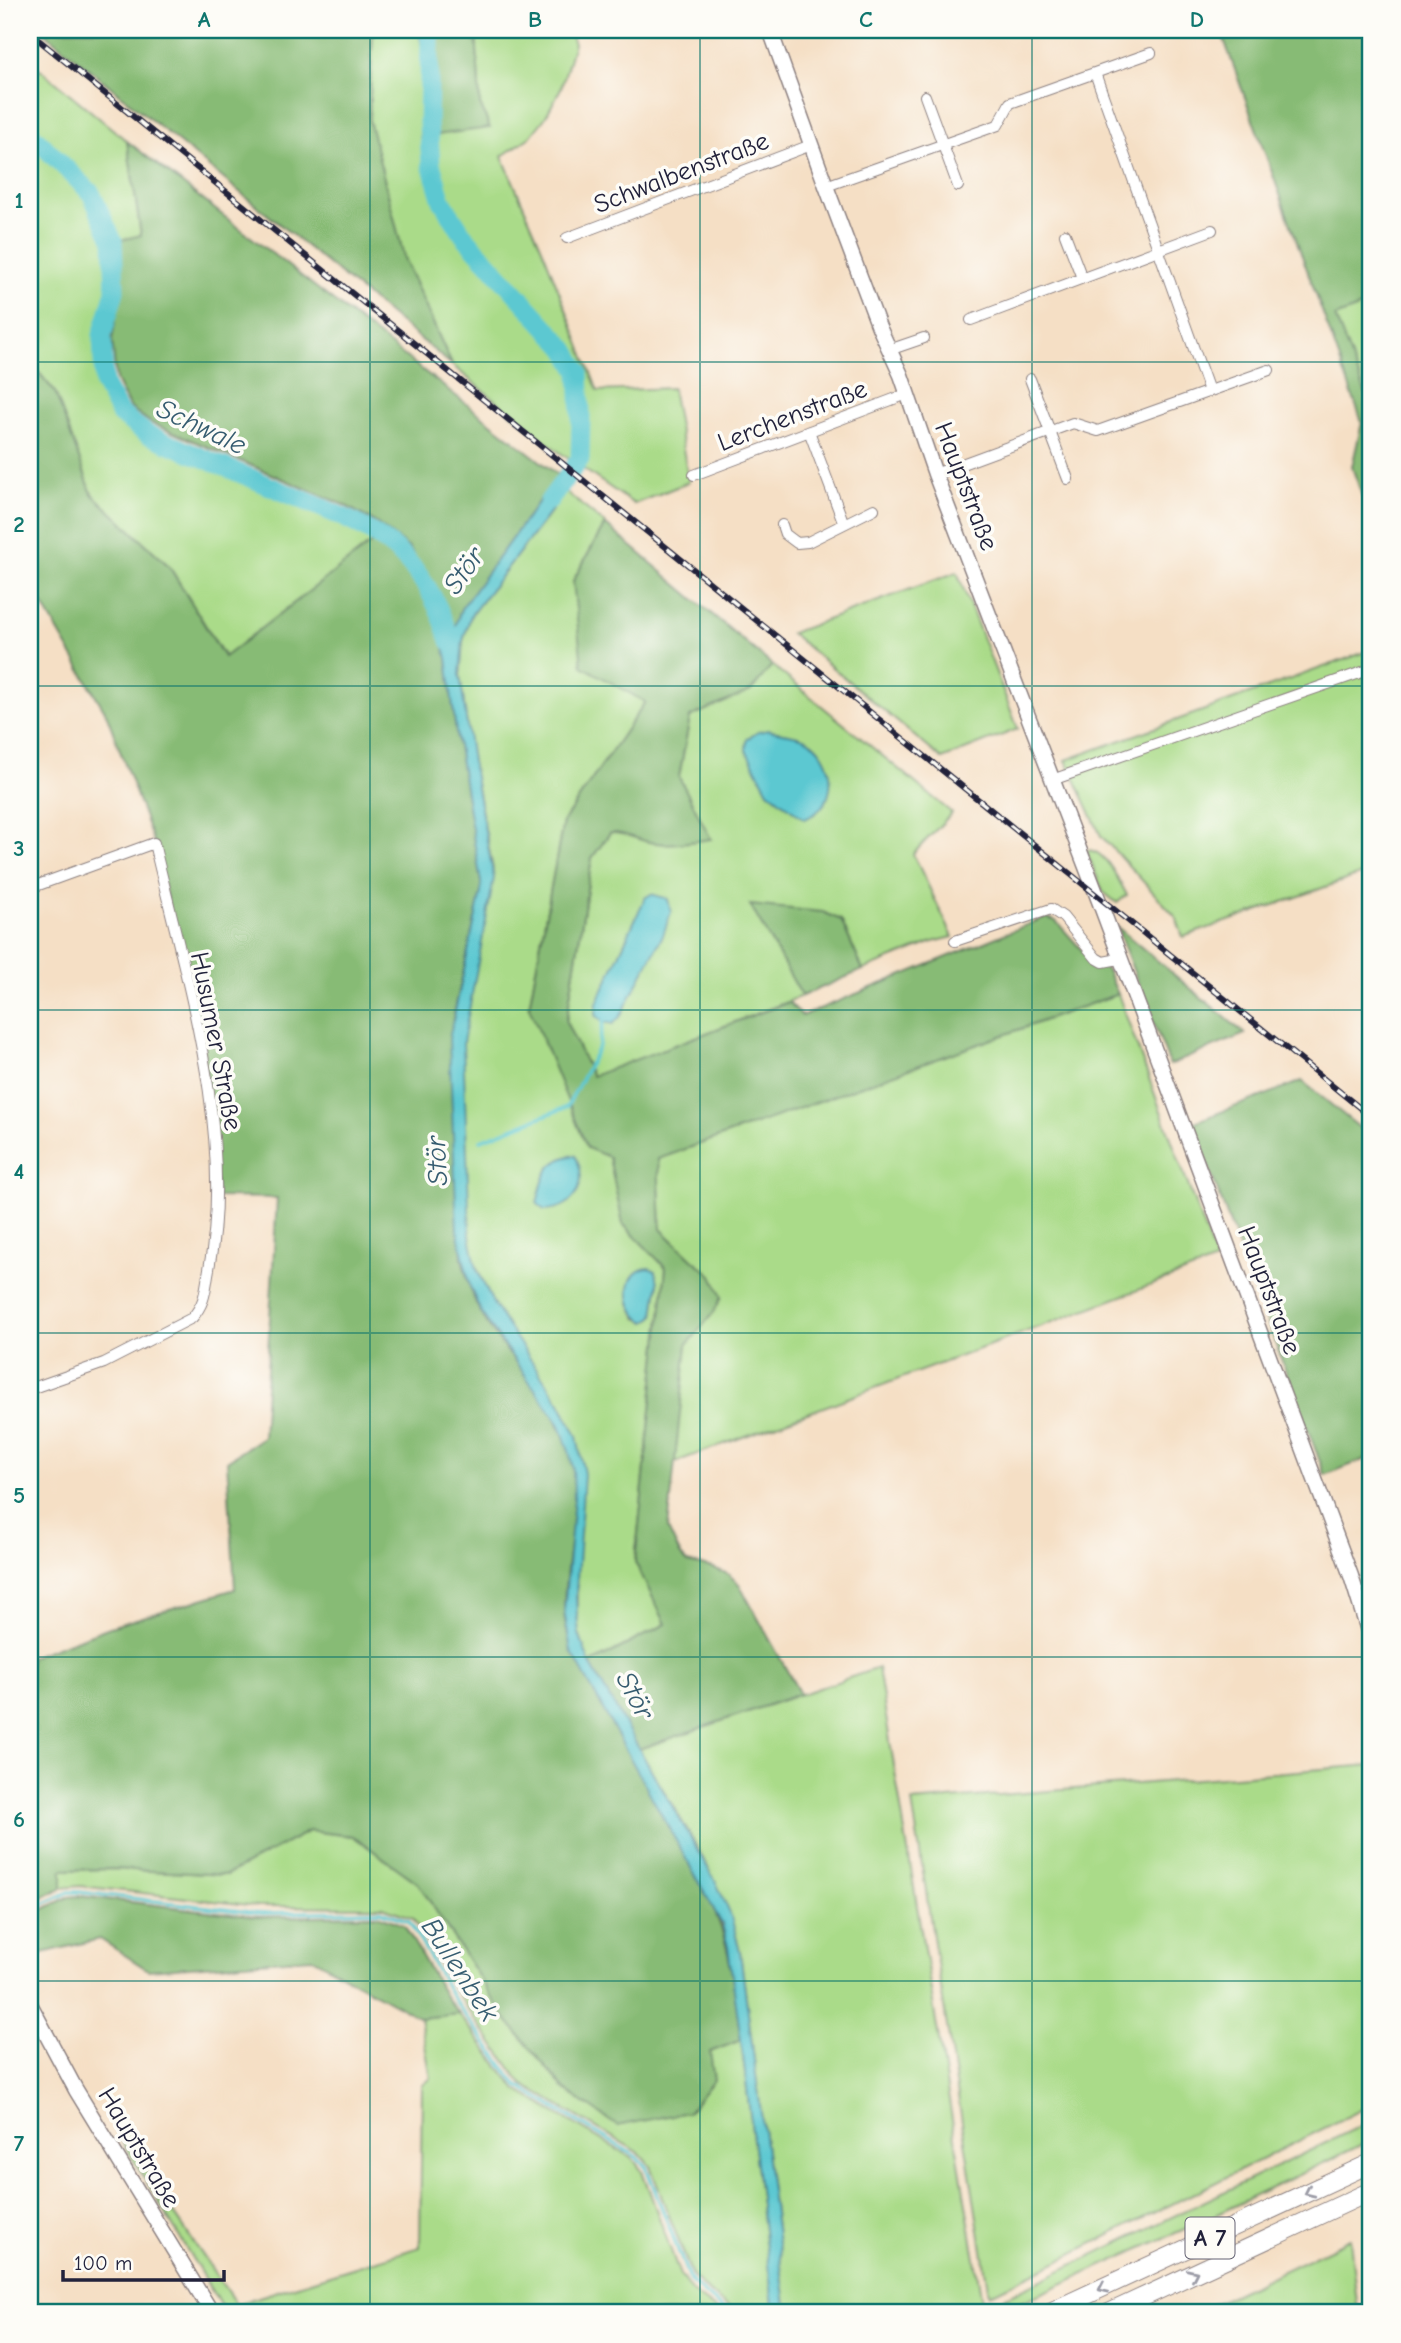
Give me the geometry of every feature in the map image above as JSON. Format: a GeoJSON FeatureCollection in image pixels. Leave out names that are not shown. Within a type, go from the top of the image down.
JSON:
{"type":"FeatureCollection","features":[{"type":"Feature","properties":{"kind":"highway","name":"A 7"},"geometry":{"type":"LineString","coordinates":[[1048,2313],[1371,2163]]}},
{"type":"Feature","properties":{"kind":"highway","name":"A 7"},"geometry":{"type":"LineString","coordinates":[[1109,2313],[1371,2191]]}},
{"type":"Feature","properties":{"kind":"street","name":"Hauptstraße"},"geometry":{"type":"LineString","coordinates":[[770,30],[826,186],[907,394],[934,474],[1346,1563],[1371,1640]]}},
{"type":"Feature","properties":{"kind":"street"},"geometry":{"type":"LineString","coordinates":[[826,186],[998,125],[1010,103],[1151,53]]}},
{"type":"Feature","properties":{"kind":"street"},"geometry":{"type":"LineString","coordinates":[[1094,73],[1209,391]]}},
{"type":"Feature","properties":{"kind":"street"},"geometry":{"type":"LineString","coordinates":[[925,96],[958,186]]}},
{"type":"Feature","properties":{"kind":"street","name":"Schwalbenstraße"},"geometry":{"type":"LineString","coordinates":[[567,238],[811,145]]}},
{"type":"Feature","properties":{"kind":"street"},"geometry":{"type":"LineString","coordinates":[[971,320],[1212,230]]}},
{"type":"Feature","properties":{"kind":"street"},"geometry":{"type":"LineString","coordinates":[[1066,234],[1082,278]]}},
{"type":"Feature","properties":{"kind":"street"},"geometry":{"type":"LineString","coordinates":[[889,350],[924,338]]}},
{"type":"Feature","properties":{"kind":"street"},"geometry":{"type":"LineString","coordinates":[[934,474],[1073,423],[1098,431],[1269,370]]}},
{"type":"Feature","properties":{"kind":"street"},"geometry":{"type":"LineString","coordinates":[[1030,379],[1068,480]]}},
{"type":"Feature","properties":{"kind":"street","name":"Lerchenstraße"},"geometry":{"type":"LineString","coordinates":[[694,475],[907,394]]}},
{"type":"Feature","properties":{"kind":"street"},"geometry":{"type":"LineString","coordinates":[[809,431],[844,524]]}},
{"type":"Feature","properties":{"kind":"street"},"geometry":{"type":"LineString","coordinates":[[782,526],[785,534],[797,543],[808,542],[874,509]]}},
{"type":"Feature","properties":{"kind":"street"},"geometry":{"type":"LineString","coordinates":[[1052,780],[1371,669]]}},
{"type":"Feature","properties":{"kind":"street","name":"Husumer Straße"},"geometry":{"type":"LineString","coordinates":[[30,888],[154,843],[204,1058],[215,1141],[217,1196],[215,1241],[202,1306],[192,1318],[104,1363],[30,1389]]}},
{"type":"Feature","properties":{"kind":"street"},"geometry":{"type":"LineString","coordinates":[[955,941],[1051,909],[1063,917],[1096,958],[1103,962],[1119,959]]}},
{"type":"Feature","properties":{"kind":"street"},"geometry":{"type":"LineString","coordinates":[[30,1167],[36,1153]]}},
{"type":"Feature","properties":{"kind":"street","name":"Hauptstraße"},"geometry":{"type":"LineString","coordinates":[[30,2004],[76,2090],[212,2313]]}},
{"type":"Feature","properties":{"kind":"green space"},"geometry":{"type":"Polygon","coordinates":[[[41,30],[373,30],[369,120],[405,261],[452,365],[41,30]]]}},
{"type":"Feature","properties":{"kind":"green space"},"geometry":{"type":"Polygon","coordinates":[[[373,30],[418,30],[423,49],[420,136],[480,104],[476,30],[569,30],[574,44],[561,88],[545,118],[530,137],[502,156],[544,253],[598,391],[672,388],[689,482],[634,504],[559,452],[452,365],[405,261],[369,120],[373,30]]]}},
{"type":"Feature","properties":{"kind":"green space"},"geometry":{"type":"Polygon","coordinates":[[[418,30],[476,30],[480,104],[490,128],[420,137],[423,49],[418,30]]]}},
{"type":"Feature","properties":{"kind":"green space"},"geometry":{"type":"Polygon","coordinates":[[[1371,30],[1371,303],[1335,317],[1371,407],[1371,521],[1352,467],[1362,422],[1221,31],[1371,30]]]}},
{"type":"Feature","properties":{"kind":"green space"},"geometry":{"type":"Polygon","coordinates":[[[30,61],[127,141],[141,236],[113,241],[115,291],[102,335],[104,383],[120,414],[147,434],[336,514],[372,533],[373,542],[225,657],[169,566],[92,494],[55,392],[30,362],[30,61]]]}},
{"type":"Feature","properties":{"kind":"green space"},"geometry":{"type":"Polygon","coordinates":[[[127,141],[558,475],[461,609],[455,627],[452,629],[450,626],[439,596],[409,548],[375,522],[344,505],[151,423],[129,407],[116,380],[112,339],[121,292],[121,240],[141,235],[127,141]]]}},
{"type":"Feature","properties":{"kind":"green space"},"geometry":{"type":"Polygon","coordinates":[[[1371,303],[1371,407],[1335,317],[1371,303]]]}},
{"type":"Feature","properties":{"kind":"green space"},"geometry":{"type":"Polygon","coordinates":[[[30,362],[55,392],[92,494],[169,566],[224,657],[373,542],[397,559],[418,582],[440,631],[447,658],[457,740],[481,882],[453,1018],[462,1259],[482,1315],[541,1396],[562,1430],[569,1449],[575,1487],[564,1609],[571,1651],[710,1901],[723,1935],[731,1969],[741,2040],[710,2052],[714,2080],[688,2112],[617,2126],[564,2089],[506,2019],[418,1883],[353,1836],[309,1831],[226,1875],[114,1869],[62,1870],[62,1888],[30,1903],[30,1657],[110,1627],[235,1589],[227,1461],[263,1437],[277,1198],[217,1197],[204,1058],[154,843],[106,713],[30,583],[30,362]]]}},
{"type":"Feature","properties":{"kind":"green space"},"geometry":{"type":"Polygon","coordinates":[[[566,492],[605,524],[573,581],[645,702],[563,822],[529,1007],[609,1157],[623,1224],[666,1268],[635,1562],[666,1624],[590,1664],[579,1634],[577,1616],[577,1436],[560,1403],[494,1307],[473,1259],[468,1220],[462,1050],[493,869],[472,762],[460,675],[463,641],[471,615],[566,492]],[[658,1284],[630,1303],[637,1318],[646,1322],[654,1316],[658,1284]]]}},
{"type":"Feature","properties":{"kind":"green space"},"geometry":{"type":"Polygon","coordinates":[[[605,524],[772,665],[751,691],[690,717],[679,777],[711,839],[664,844],[610,833],[592,858],[566,1022],[592,1076],[789,1002],[802,1016],[1046,917],[1056,921],[1089,958],[1107,970],[1118,994],[658,1159],[661,1229],[712,1275],[722,1297],[714,1312],[687,1345],[668,1529],[681,1556],[687,1562],[714,1568],[728,1574],[739,1584],[800,1694],[639,1749],[590,1664],[666,1624],[635,1562],[666,1268],[623,1224],[609,1157],[587,1148],[529,1007],[563,822],[645,702],[582,666],[573,581],[605,524]]]}},
{"type":"Feature","properties":{"kind":"green space"},"geometry":{"type":"Polygon","coordinates":[[[957,572],[1018,729],[942,759],[791,633],[957,572]]]}},
{"type":"Feature","properties":{"kind":"green space"},"geometry":{"type":"Polygon","coordinates":[[[1371,650],[1371,871],[1183,937],[1176,917],[1101,836],[1066,760],[1371,650]]]}},
{"type":"Feature","properties":{"kind":"green space"},"geometry":{"type":"Polygon","coordinates":[[[772,665],[952,813],[913,854],[953,937],[933,942],[863,970],[841,920],[751,905],[802,996],[592,1077],[566,1022],[592,858],[610,833],[621,832],[649,842],[679,777],[690,716],[750,691],[772,665]]]}},
{"type":"Feature","properties":{"kind":"green space"},"geometry":{"type":"Polygon","coordinates":[[[1086,850],[1099,854],[1115,874],[1127,895],[1117,903],[1103,892],[1086,850]]]}},
{"type":"Feature","properties":{"kind":"green space"},"geometry":{"type":"Polygon","coordinates":[[[750,905],[823,912],[841,920],[863,970],[802,996],[750,905]]]}},
{"type":"Feature","properties":{"kind":"green space"},"geometry":{"type":"Polygon","coordinates":[[[1116,926],[1245,1034],[1170,1065],[1116,926]]]}},
{"type":"Feature","properties":{"kind":"green space"},"geometry":{"type":"Polygon","coordinates":[[[1118,994],[1216,1261],[673,1463],[687,1344],[714,1312],[712,1275],[661,1229],[658,1159],[1118,994]]]}},
{"type":"Feature","properties":{"kind":"green space"},"geometry":{"type":"Polygon","coordinates":[[[1302,1081],[1371,1137],[1371,1457],[1325,1475],[1192,1123],[1302,1081]]]}},
{"type":"Feature","properties":{"kind":"green space"},"geometry":{"type":"Polygon","coordinates":[[[878,1668],[983,2308],[1371,2121],[1371,2140],[1209,2218],[997,2313],[787,2313],[740,1952],[722,1898],[710,1872],[639,1749],[878,1668]]]}},
{"type":"Feature","properties":{"kind":"green space"},"geometry":{"type":"Polygon","coordinates":[[[1371,1765],[1371,2105],[989,2295],[912,1802],[1371,1765]]]}},
{"type":"Feature","properties":{"kind":"green space"},"geometry":{"type":"Polygon","coordinates":[[[309,1831],[353,1836],[418,1883],[506,2019],[710,2052],[741,2040],[774,2313],[737,2311],[718,2300],[693,2278],[650,2166],[638,2152],[522,2084],[460,1998],[413,1918],[383,1907],[258,1906],[80,1886],[62,1888],[62,1870],[114,1869],[226,1875],[309,1831]]]}},
{"type":"Feature","properties":{"kind":"green space"},"geometry":{"type":"Polygon","coordinates":[[[79,1896],[257,1917],[378,1915],[404,1925],[446,1998],[459,2014],[420,2018],[312,1958],[148,1970],[100,1939],[30,1956],[30,1916],[68,1897],[79,1896]]]}},
{"type":"Feature","properties":{"kind":"green space"},"geometry":{"type":"Polygon","coordinates":[[[459,2014],[517,2090],[632,2158],[642,2171],[680,2275],[692,2292],[720,2313],[225,2313],[117,2133],[125,2129],[134,2133],[139,2162],[236,2304],[420,2247],[422,2086],[431,2078],[420,2018],[459,2014]]]}},
{"type":"Feature","properties":{"kind":"green space"},"geometry":{"type":"Polygon","coordinates":[[[1350,2239],[1358,2313],[1195,2313],[1350,2239]]]}},
{"type":"Feature","properties":{"kind":"water"},"geometry":{"type":"Polygon","coordinates":[[[558,475],[571,485],[471,615],[463,641],[460,675],[472,762],[494,878],[463,1042],[470,1237],[477,1270],[495,1307],[560,1403],[577,1436],[584,1474],[577,1616],[579,1634],[590,1664],[716,1882],[731,1916],[740,1952],[787,2313],[774,2313],[741,2040],[728,1947],[722,1924],[571,1651],[564,1611],[574,1498],[569,1451],[560,1425],[482,1314],[470,1287],[457,1230],[449,1039],[481,882],[457,740],[447,658],[436,619],[446,614],[452,628],[455,627],[461,609],[558,475]]]}},
{"type":"Feature","properties":{"kind":"water"},"geometry":{"type":"Polygon","coordinates":[[[768,730],[806,739],[824,757],[829,769],[831,781],[824,804],[816,813],[804,819],[768,791],[746,750],[747,739],[758,732],[768,730]]]}},
{"type":"Feature","properties":{"kind":"water"},"geometry":{"type":"Polygon","coordinates":[[[651,894],[668,899],[671,912],[663,935],[620,1017],[613,1024],[603,1022],[596,1015],[597,1003],[645,898],[651,894]]]}},
{"type":"Feature","properties":{"kind":"water"},"geometry":{"type":"Polygon","coordinates":[[[575,1155],[581,1175],[577,1193],[564,1205],[544,1210],[537,1203],[548,1171],[558,1161],[575,1155]]]}},
{"type":"Feature","properties":{"kind":"water"},"geometry":{"type":"Polygon","coordinates":[[[649,1268],[656,1271],[658,1284],[654,1316],[646,1322],[634,1310],[629,1292],[633,1276],[649,1268]]]}},
{"type":"Feature","properties":{"kind":"waterway","name":"Stör"},"geometry":{"type":"LineString","coordinates":[[428,30],[431,164],[442,201],[464,236],[566,349],[579,372],[580,459],[549,501]]}},
{"type":"Feature","properties":{"kind":"waterway","name":"Schwale"},"geometry":{"type":"LineString","coordinates":[[30,133],[91,193],[113,241],[115,291],[102,335],[104,384],[120,414],[147,434],[330,511],[381,539],[396,550],[422,580],[443,620],[450,641]]}},
{"type":"Feature","properties":{"kind":"waterway"},"geometry":{"type":"LineString","coordinates":[[481,1140],[567,1107],[599,1046],[603,1022]]}},
{"type":"Feature","properties":{"kind":"waterway","name":"Bullenbek"},"geometry":{"type":"LineString","coordinates":[[30,1910],[69,1892],[79,1892],[258,1913],[381,1911],[409,1921],[454,2000],[518,2086],[634,2155],[646,2167],[690,2281],[729,2313]]}},
{"type":"Feature","properties":{"kind":"railway"},"geometry":{"type":"LineString","coordinates":[[30,33],[1371,1117]]}}]}
